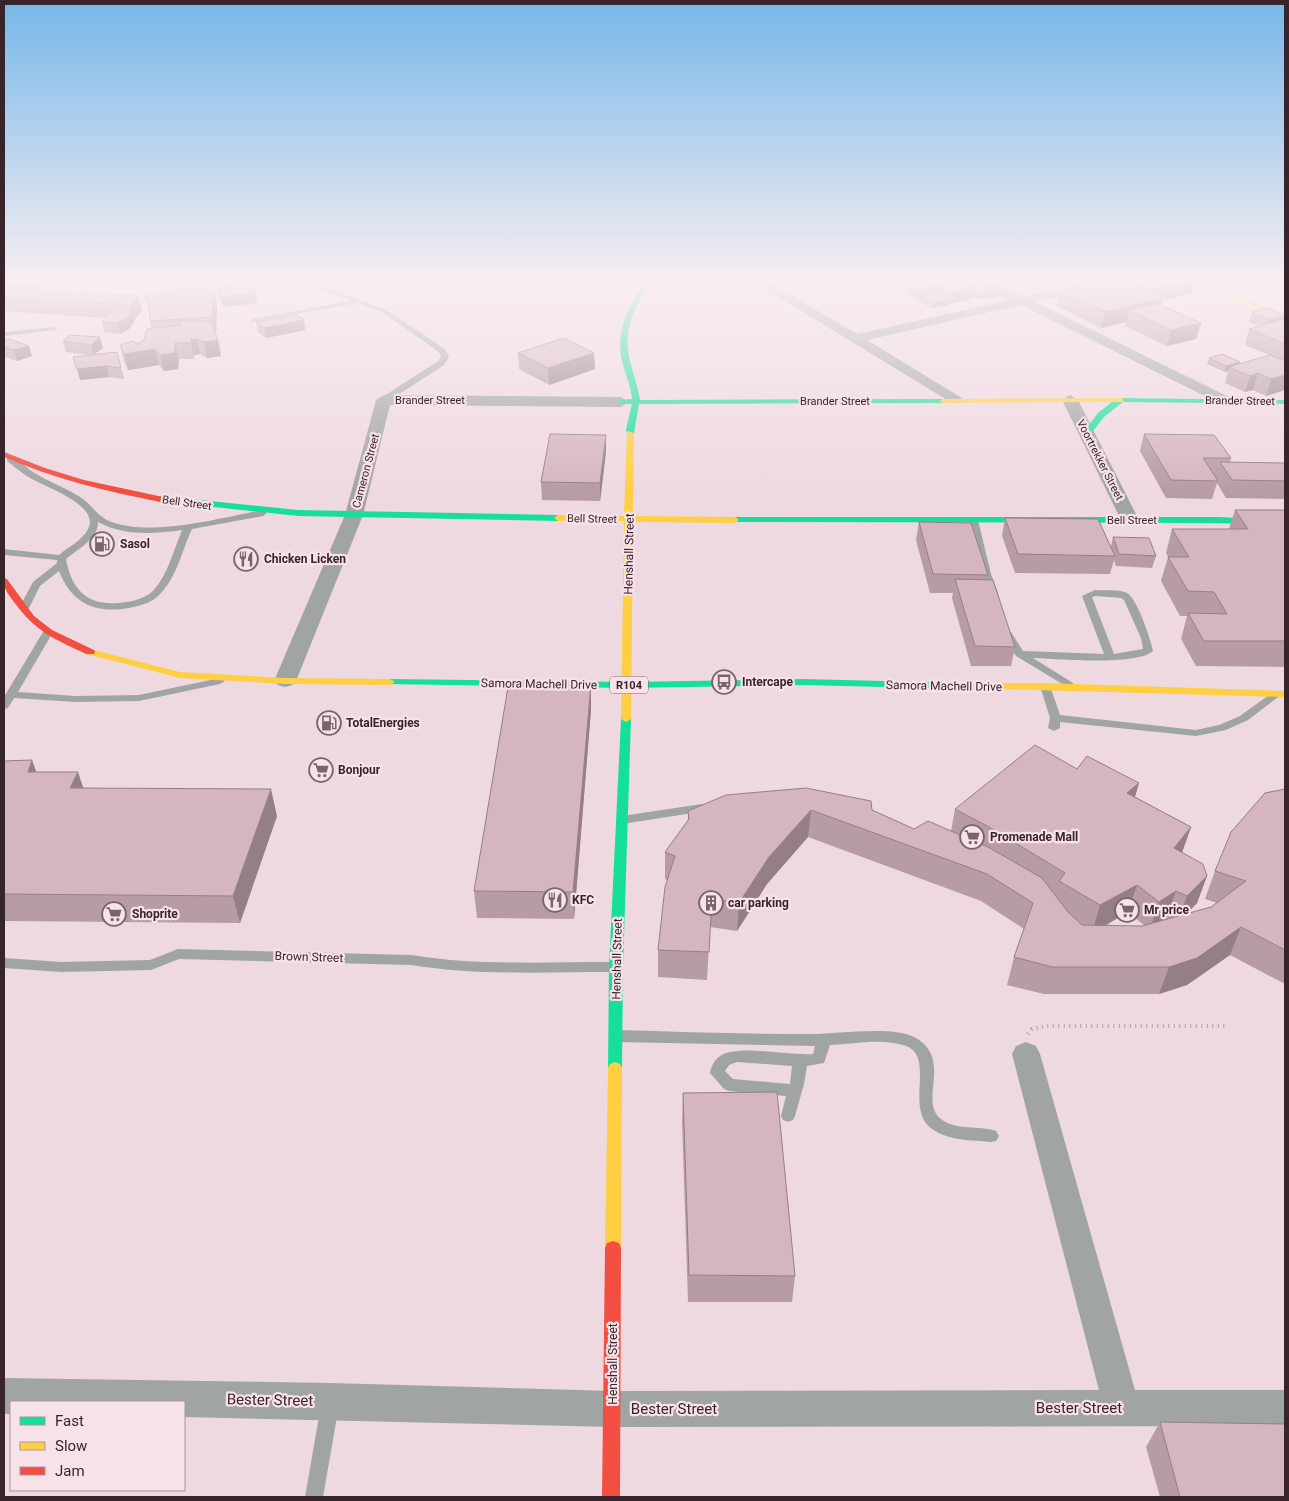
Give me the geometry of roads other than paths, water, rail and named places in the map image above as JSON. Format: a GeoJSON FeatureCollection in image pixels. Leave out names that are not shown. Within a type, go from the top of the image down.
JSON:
{"type":"FeatureCollection","features":[{"type":"Feature","properties":{"kind":"main road"},"geometry":{"type":"LineString","coordinates":[[624,351],[636,402]]}},
{"type":"Feature","properties":{"kind":"main road","name":"Brander Street"},"geometry":{"type":"LineString","coordinates":[[619,397],[636,402],[958,400],[1285,402]]}},
{"type":"Feature","properties":{"kind":"main road","name":"Henshall Street"},"geometry":{"type":"LineString","coordinates":[[619,397],[624,415],[630,421]]}},
{"type":"Feature","properties":{"kind":"main road"},"geometry":{"type":"LineString","coordinates":[[1087,433],[1101,415],[1121,400]]}},
{"type":"Feature","properties":{"kind":"main road","name":"Henshall Street"},"geometry":{"type":"LineString","coordinates":[[611,1497],[616,967],[620,820],[627,685],[630,421],[635,414],[636,402]]}},
{"type":"Feature","properties":{"kind":"main road","name":"Bell Street"},"geometry":{"type":"LineString","coordinates":[[6,455],[53,475],[105,489],[204,506],[274,511],[354,515],[630,520],[1218,520],[1285,523]]}},
{"type":"Feature","properties":{"kind":"main road","name":"Samora Machell Drive"},"geometry":{"type":"LineString","coordinates":[[4,581],[31,618],[48,632],[98,656],[180,675],[284,681],[627,685],[803,682],[914,686],[1045,686],[1281,694]]}},
{"type":"Feature","properties":{"kind":"street"},"geometry":{"type":"LineString","coordinates":[[875,351],[958,400]]}},
{"type":"Feature","properties":{"kind":"street"},"geometry":{"type":"LineString","coordinates":[[1125,351],[1226,401]]}},
{"type":"Feature","properties":{"kind":"street","name":"Brander Street"},"geometry":{"type":"LineString","coordinates":[[384,400],[619,397]]}},
{"type":"Feature","properties":{"kind":"street","name":"Cameron Street"},"geometry":{"type":"LineString","coordinates":[[284,681],[354,515],[384,400]]}},
{"type":"Feature","properties":{"kind":"street","name":"Voortrekker Street"},"geometry":{"type":"LineString","coordinates":[[1070,400],[1130,520]]}},
{"type":"Feature","properties":{"kind":"street","name":"Bell Street"},"geometry":{"type":"LineString","coordinates":[[1218,520],[1232,516],[1285,514]]}},
{"type":"Feature","properties":{"kind":"street"},"geometry":{"type":"LineString","coordinates":[[1026,1054],[1122,1408]]}},
{"type":"Feature","properties":{"kind":"street","name":"Bester Street"},"geometry":{"type":"LineString","coordinates":[[4,1396],[331,1401],[613,1409],[1285,1408]]}},
{"type":"Feature","properties":{"kind":"lane"},"geometry":{"type":"LineString","coordinates":[[384,400],[442,363],[445,356],[440,351]]}},
{"type":"Feature","properties":{"kind":"lane"},"geometry":{"type":"LineString","coordinates":[[6,455],[19,468],[68,493],[83,503],[92,515],[94,526],[90,533],[36,584],[24,608]]}},
{"type":"Feature","properties":{"kind":"lane"},"geometry":{"type":"LineString","coordinates":[[92,515],[111,524],[159,530],[188,527],[274,511]]}},
{"type":"Feature","properties":{"kind":"lane"},"geometry":{"type":"LineString","coordinates":[[974,520],[986,574],[996,602]]}},
{"type":"Feature","properties":{"kind":"lane"},"geometry":{"type":"LineString","coordinates":[[61,561],[63,574],[72,590],[81,599],[93,605],[111,608],[143,602],[155,593],[163,583],[188,527]]}},
{"type":"Feature","properties":{"kind":"lane"},"geometry":{"type":"LineString","coordinates":[[4,552],[61,561]]}},
{"type":"Feature","properties":{"kind":"lane"},"geometry":{"type":"LineString","coordinates":[[1020,654],[1110,656],[1139,656],[1144,654],[1148,651],[1146,638],[1128,599],[1124,595],[1090,594],[1087,596],[1110,656]]}},
{"type":"Feature","properties":{"kind":"lane"},"geometry":{"type":"LineString","coordinates":[[1003,620],[1009,639],[1020,654],[1072,687]]}},
{"type":"Feature","properties":{"kind":"lane"},"geometry":{"type":"LineString","coordinates":[[4,706],[48,632]]}},
{"type":"Feature","properties":{"kind":"lane"},"geometry":{"type":"LineString","coordinates":[[10,695],[75,699],[140,698],[234,679]]}},
{"type":"Feature","properties":{"kind":"lane"},"geometry":{"type":"LineString","coordinates":[[1045,686],[1054,723],[1196,733],[1222,728],[1244,718],[1281,694]]}},
{"type":"Feature","properties":{"kind":"lane"},"geometry":{"type":"LineString","coordinates":[[620,820],[696,810],[711,805]]}},
{"type":"Feature","properties":{"kind":"lane","name":"Brown Street"},"geometry":{"type":"LineString","coordinates":[[4,964],[61,967],[151,965],[178,954],[411,960],[434,965],[616,967]]}},
{"type":"Feature","properties":{"kind":"lane"},"geometry":{"type":"LineString","coordinates":[[616,1036],[824,1040],[888,1038],[910,1040],[927,1057],[928,1068],[924,1108],[928,1118],[944,1128],[965,1136],[990,1136]]}},
{"type":"Feature","properties":{"kind":"lane"},"geometry":{"type":"LineString","coordinates":[[795,1091],[730,1085],[718,1073],[718,1067],[727,1058],[737,1056],[800,1061],[820,1059],[824,1040]]}},
{"type":"Feature","properties":{"kind":"lane"},"geometry":{"type":"LineString","coordinates":[[788,1116],[795,1091],[800,1061]]}},
{"type":"Feature","properties":{"kind":"lane"},"geometry":{"type":"LineString","coordinates":[[314,1497],[331,1401]]}},
{"type":"Feature","properties":{"kind":"place","name":"Sasol"},"geometry":{"type":"Point","coordinates":[102,544]}},
{"type":"Feature","properties":{"kind":"place","name":"Chicken Licken"},"geometry":{"type":"Point","coordinates":[246,559]}},
{"type":"Feature","properties":{"kind":"place","name":"Intercape"},"geometry":{"type":"Point","coordinates":[724,682]}},
{"type":"Feature","properties":{"kind":"place","name":"TotalEnergies"},"geometry":{"type":"Point","coordinates":[329,723]}},
{"type":"Feature","properties":{"kind":"place","name":"Bonjour"},"geometry":{"type":"Point","coordinates":[321,770]}},
{"type":"Feature","properties":{"kind":"place","name":"Promenade Mall"},"geometry":{"type":"Point","coordinates":[972,837]}},
{"type":"Feature","properties":{"kind":"place","name":"KFC"},"geometry":{"type":"Point","coordinates":[555,900]}},
{"type":"Feature","properties":{"kind":"place","name":"car parking"},"geometry":{"type":"Point","coordinates":[711,903]}},
{"type":"Feature","properties":{"kind":"place","name":"Mr price"},"geometry":{"type":"Point","coordinates":[1127,910]}},
{"type":"Feature","properties":{"kind":"place","name":"Shoprite"},"geometry":{"type":"Point","coordinates":[114,914]}}]}
